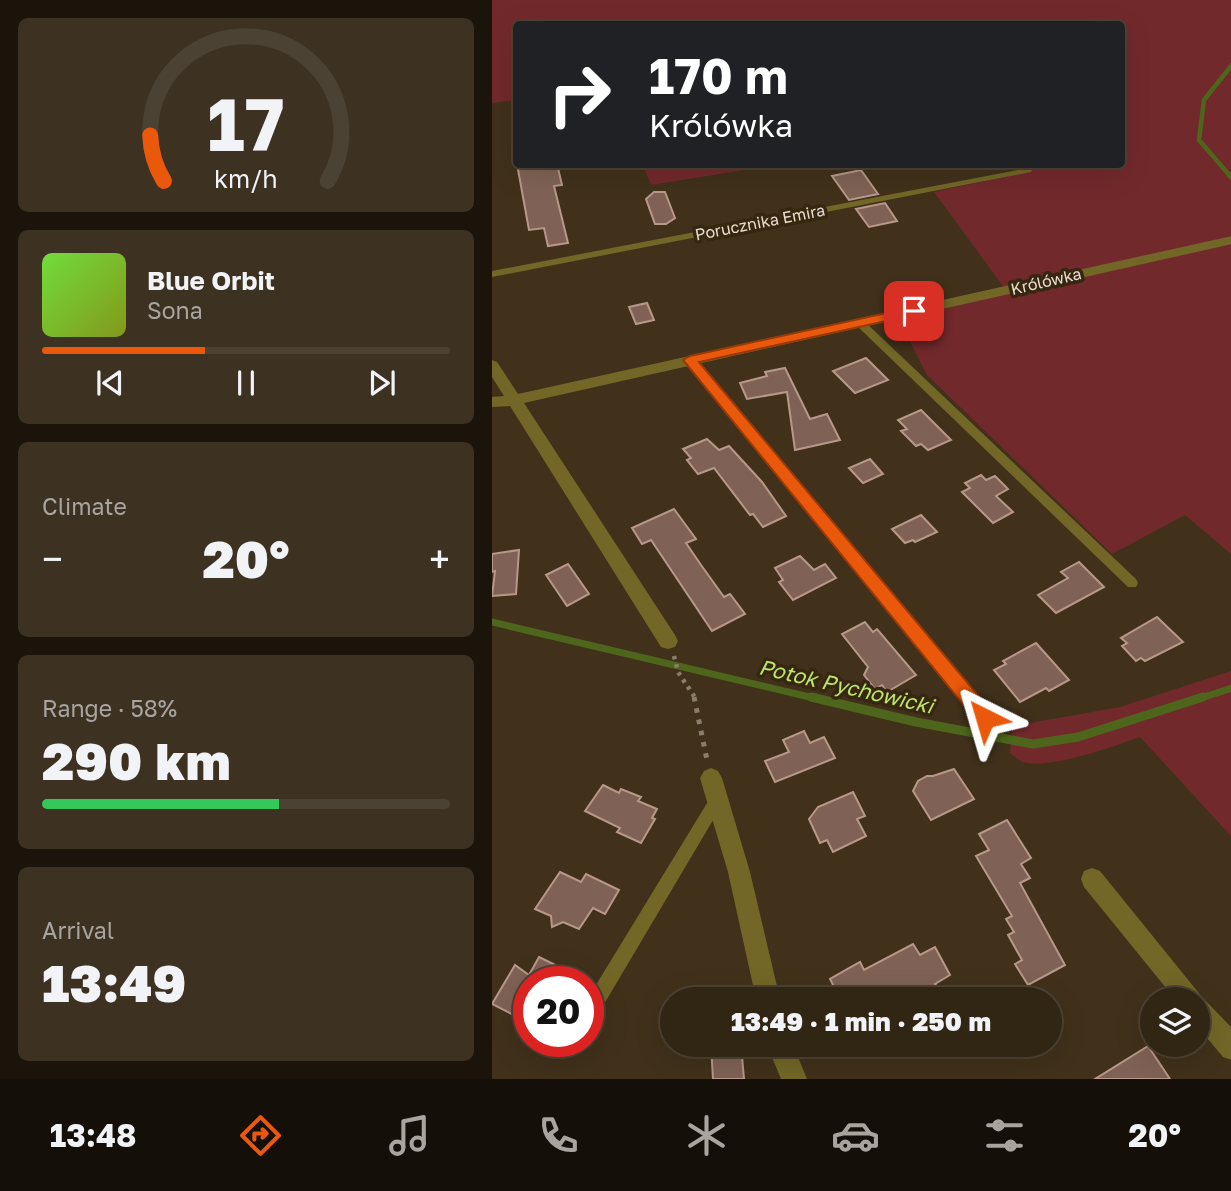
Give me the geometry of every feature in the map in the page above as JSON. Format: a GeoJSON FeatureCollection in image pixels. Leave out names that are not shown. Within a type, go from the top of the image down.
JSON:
{"type":"FeatureCollection","features":[{"type":"Feature","properties":{"kind":"street","name":"Królówka"},"geometry":{"type":"LineString","coordinates":[[492,402],[515,400],[1231,240]]}},
{"type":"Feature","properties":{"kind":"street"},"geometry":{"type":"LineString","coordinates":[[492,365],[672,649]]}},
{"type":"Feature","properties":{"kind":"street"},"geometry":{"type":"LineString","coordinates":[[714,789],[739,872],[765,987]]}},
{"type":"Feature","properties":{"kind":"street"},"geometry":{"type":"LineString","coordinates":[[1092,879],[1181,987]]}},
{"type":"Feature","properties":{"kind":"street"},"geometry":{"type":"LineString","coordinates":[[1210,1023],[1231,1048]]}},
{"type":"Feature","properties":{"kind":"street"},"geometry":{"type":"LineString","coordinates":[[785,1057],[795,1079]]}},
{"type":"Feature","properties":{"kind":"lane","name":"Porucznika Emira"},"geometry":{"type":"LineString","coordinates":[[492,274],[1028,170]]}},
{"type":"Feature","properties":{"kind":"lane"},"geometry":{"type":"LineString","coordinates":[[860,323],[1132,583]]}},
{"type":"Feature","properties":{"kind":"lane"},"geometry":{"type":"LineString","coordinates":[[690,360],[985,718]]}},
{"type":"Feature","properties":{"kind":"lane"},"geometry":{"type":"LineString","coordinates":[[604,986],[714,789]]}},
{"type":"Feature","properties":{"kind":"path"},"geometry":{"type":"LineString","coordinates":[[672,649],[678,672],[697,701],[714,789]]}},
{"type":"Feature","properties":{"kind":"shaded area"},"geometry":{"type":"Polygon","coordinates":[[[492,0],[1231,0],[1231,554],[1185,515],[1112,554],[927,375],[899,320],[1003,286],[934,192],[1032,171],[1030,168],[1125,168],[1125,21],[513,21],[513,100],[492,103],[492,0]]]}},
{"type":"Feature","properties":{"kind":"shaded area"},"geometry":{"type":"Polygon","coordinates":[[[644,168],[756,168],[651,185],[644,168]]]}},
{"type":"Feature","properties":{"kind":"shaded area"},"geometry":{"type":"Polygon","coordinates":[[[1231,671],[1231,836],[1140,737],[1082,756],[1049,763],[1023,762],[1010,753],[1013,726],[1120,707],[1231,671]]]}},
{"type":"Feature","properties":{"kind":"building"},"geometry":{"type":"Polygon","coordinates":[[[518,168],[558,168],[562,185],[554,186],[568,243],[548,246],[544,228],[529,230],[518,168]]]}},
{"type":"Feature","properties":{"kind":"building"},"geometry":{"type":"Polygon","coordinates":[[[861,170],[878,194],[849,200],[832,176],[861,170]]]}},
{"type":"Feature","properties":{"kind":"building"},"geometry":{"type":"Polygon","coordinates":[[[654,192],[665,192],[675,218],[666,224],[655,224],[646,199],[654,192]]]}},
{"type":"Feature","properties":{"kind":"building"},"geometry":{"type":"Polygon","coordinates":[[[885,203],[897,221],[869,227],[856,209],[885,203]]]}},
{"type":"Feature","properties":{"kind":"building"},"geometry":{"type":"Polygon","coordinates":[[[647,303],[654,320],[636,324],[629,307],[647,303]]]}},
{"type":"Feature","properties":{"kind":"building"},"geometry":{"type":"Polygon","coordinates":[[[866,358],[888,380],[855,393],[833,371],[866,358]]]}},
{"type":"Feature","properties":{"kind":"building"},"geometry":{"type":"Polygon","coordinates":[[[785,368],[810,419],[827,414],[840,440],[795,450],[787,392],[747,399],[740,383],[767,376],[765,372],[785,368]]]}},
{"type":"Feature","properties":{"kind":"building"},"geometry":{"type":"Polygon","coordinates":[[[921,410],[951,440],[928,450],[921,444],[916,446],[901,431],[907,429],[898,420],[921,410]]]}},
{"type":"Feature","properties":{"kind":"building"},"geometry":{"type":"Polygon","coordinates":[[[707,439],[719,450],[729,446],[762,482],[786,516],[763,527],[753,514],[750,515],[714,468],[698,474],[687,460],[691,458],[683,449],[707,439]]]}},
{"type":"Feature","properties":{"kind":"building"},"geometry":{"type":"Polygon","coordinates":[[[870,459],[883,474],[863,483],[849,468],[870,459]]]}},
{"type":"Feature","properties":{"kind":"building"},"geometry":{"type":"Polygon","coordinates":[[[981,475],[986,480],[995,476],[1008,489],[996,496],[1013,512],[993,523],[962,492],[970,488],[965,483],[981,475]]]}},
{"type":"Feature","properties":{"kind":"building"},"geometry":{"type":"Polygon","coordinates":[[[674,509],[696,539],[686,543],[724,597],[730,594],[745,614],[712,631],[651,540],[642,544],[632,528],[674,509]]]}},
{"type":"Feature","properties":{"kind":"building"},"geometry":{"type":"Polygon","coordinates":[[[921,515],[937,532],[915,542],[913,540],[905,543],[892,529],[921,515]]]}},
{"type":"Feature","properties":{"kind":"building"},"geometry":{"type":"Polygon","coordinates":[[[519,550],[516,594],[492,596],[495,571],[492,572],[492,554],[519,550]]]}},
{"type":"Feature","properties":{"kind":"building"},"geometry":{"type":"Polygon","coordinates":[[[800,556],[814,570],[825,564],[836,578],[793,600],[779,582],[783,580],[775,568],[800,556]]]}},
{"type":"Feature","properties":{"kind":"building"},"geometry":{"type":"Polygon","coordinates":[[[1079,562],[1104,587],[1056,613],[1038,595],[1068,578],[1061,572],[1079,562]]]}},
{"type":"Feature","properties":{"kind":"building"},"geometry":{"type":"Polygon","coordinates":[[[568,564],[589,594],[567,606],[546,575],[568,564]]]}},
{"type":"Feature","properties":{"kind":"building"},"geometry":{"type":"Polygon","coordinates":[[[1157,617],[1183,642],[1145,661],[1141,658],[1136,661],[1122,646],[1127,643],[1121,638],[1157,617]]]}},
{"type":"Feature","properties":{"kind":"building"},"geometry":{"type":"Polygon","coordinates":[[[865,622],[873,632],[877,629],[916,675],[887,692],[882,685],[875,689],[864,675],[868,667],[842,634],[865,622]]]}},
{"type":"Feature","properties":{"kind":"building"},"geometry":{"type":"Polygon","coordinates":[[[1036,643],[1069,680],[1049,691],[1046,688],[1020,702],[994,670],[1006,664],[1003,661],[1036,643]]]}},
{"type":"Feature","properties":{"kind":"building"},"geometry":{"type":"Polygon","coordinates":[[[804,731],[810,743],[824,737],[835,758],[775,782],[765,761],[789,752],[783,740],[804,731]]]}},
{"type":"Feature","properties":{"kind":"building"},"geometry":{"type":"Polygon","coordinates":[[[954,769],[974,799],[931,820],[913,791],[918,781],[927,776],[954,769]]]}},
{"type":"Feature","properties":{"kind":"building"},"geometry":{"type":"Polygon","coordinates":[[[603,785],[619,793],[621,789],[641,797],[638,801],[657,809],[652,818],[655,819],[641,843],[617,832],[620,828],[585,811],[603,785]]]}},
{"type":"Feature","properties":{"kind":"building"},"geometry":{"type":"Polygon","coordinates":[[[853,792],[865,816],[857,819],[866,836],[833,852],[827,840],[820,843],[809,819],[818,807],[853,792]]]}},
{"type":"Feature","properties":{"kind":"building"},"geometry":{"type":"Polygon","coordinates":[[[1007,820],[1031,858],[1021,864],[1030,878],[1020,883],[1065,965],[1028,985],[1015,964],[1022,960],[1008,935],[1014,932],[1006,919],[1012,916],[976,856],[989,850],[979,834],[1007,820]]]}},
{"type":"Feature","properties":{"kind":"building"},"geometry":{"type":"Polygon","coordinates":[[[560,872],[581,882],[586,874],[619,890],[605,914],[593,908],[579,929],[563,922],[552,927],[551,916],[535,909],[560,872]]]}},
{"type":"Feature","properties":{"kind":"building"},"geometry":{"type":"Polygon","coordinates":[[[913,944],[920,955],[935,947],[950,975],[935,984],[937,987],[834,987],[830,979],[860,962],[864,970],[913,944]]]}},
{"type":"Feature","properties":{"kind":"building"},"geometry":{"type":"Polygon","coordinates":[[[539,957],[557,966],[534,966],[539,957]]]}},
{"type":"Feature","properties":{"kind":"building"},"geometry":{"type":"Polygon","coordinates":[[[513,968],[513,1015],[492,1004],[513,968]]]}},
{"type":"Feature","properties":{"kind":"building"},"geometry":{"type":"Polygon","coordinates":[[[1140,1051],[1140,1057],[1155,1057],[1170,1079],[1095,1079],[1140,1051]]]}},
{"type":"Feature","properties":{"kind":"building"},"geometry":{"type":"Polygon","coordinates":[[[712,1057],[742,1057],[744,1079],[713,1079],[712,1057]]]}},
{"type":"Feature","properties":{"kind":"waterway"},"geometry":{"type":"LineString","coordinates":[[1231,177],[1199,140],[1204,100],[1232,65]]}},
{"type":"Feature","properties":{"kind":"waterway","name":"Potok Pychowicki"},"geometry":{"type":"LineString","coordinates":[[492,622],[818,699]]}},
{"type":"Feature","properties":{"kind":"waterway","name":"Potok Pychowicki"},"geometry":{"type":"LineString","coordinates":[[1198,699],[1232,688]]}},
{"type":"Feature","properties":{"kind":"waterway","name":"Potok Pychowicki"},"geometry":{"type":"LineString","coordinates":[[811,697],[916,722],[1033,744],[1078,737],[1203,697]]}},
{"type":"Feature","properties":{"kind":"route"},"geometry":{"type":"LineString","coordinates":[[914,311],[690,360],[985,718]]}}]}
